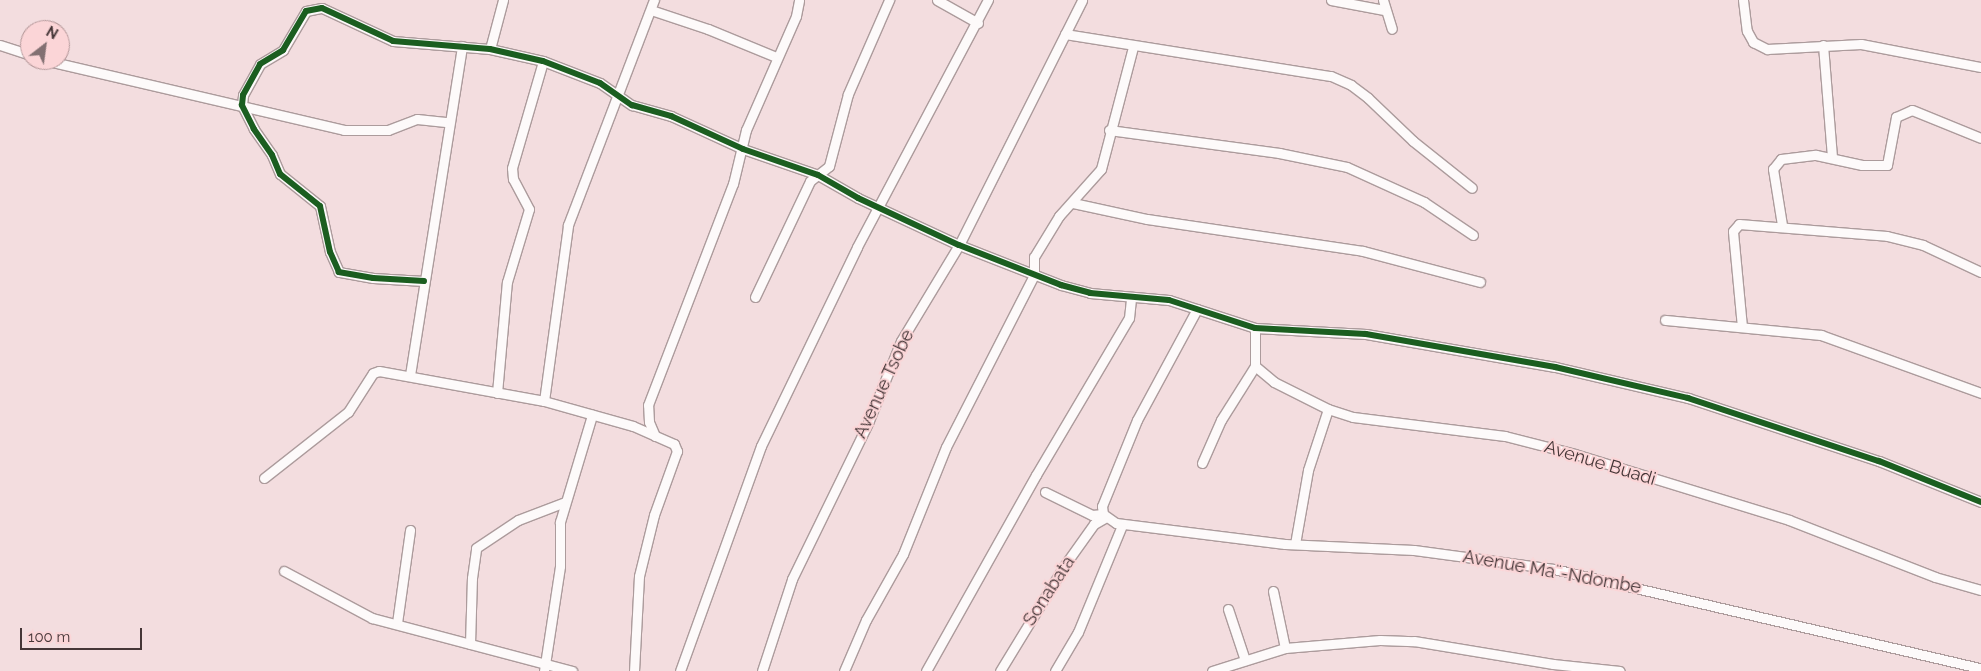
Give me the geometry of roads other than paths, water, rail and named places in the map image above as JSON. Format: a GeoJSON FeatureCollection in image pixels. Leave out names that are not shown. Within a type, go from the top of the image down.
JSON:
{"type":"FeatureCollection","features":[{"type":"Feature","properties":{"kind":"street"},"geometry":{"type":"LineString","coordinates":[[490,49],[502,0]]}},
{"type":"Feature","properties":{"kind":"street"},"geometry":{"type":"LineString","coordinates":[[544,401],[568,225],[620,96],[654,0]]}},
{"type":"Feature","properties":{"kind":"street"},"geometry":{"type":"LineString","coordinates":[[633,426],[647,411],[742,149],[746,130],[776,57],[796,16],[799,0]]}},
{"type":"Feature","properties":{"kind":"street"},"geometry":{"type":"LineString","coordinates":[[755,297],[806,188],[829,166],[848,94],[889,0]]}},
{"type":"Feature","properties":{"kind":"street"},"geometry":{"type":"LineString","coordinates":[[937,0],[978,23]]}},
{"type":"Feature","properties":{"kind":"street"},"geometry":{"type":"LineString","coordinates":[[680,671],[761,446],[878,207],[978,23],[988,0]]}},
{"type":"Feature","properties":{"kind":"street","name":"Avenue Tsobe"},"geometry":{"type":"LineString","coordinates":[[762,671],[792,579],[868,423],[901,341],[959,245],[1082,0]]}},
{"type":"Feature","properties":{"kind":"street"},"geometry":{"type":"LineString","coordinates":[[1331,0],[1383,5],[1392,29]]}},
{"type":"Feature","properties":{"kind":"street"},"geometry":{"type":"LineString","coordinates":[[1743,0],[1747,31],[1753,42],[1760,46],[1861,44],[1981,67]]}},
{"type":"Feature","properties":{"kind":"street"},"geometry":{"type":"LineString","coordinates":[[424,280],[348,276],[340,272],[330,252],[320,206],[280,174],[272,154],[254,129],[242,104],[243,95],[260,64],[283,50],[296,33],[303,14],[312,9],[324,9],[386,40],[490,49],[542,61],[600,83],[632,105],[672,116],[742,149],[818,175],[878,207],[959,245],[1034,275],[1090,293],[1131,299],[1169,300],[1255,328],[1366,334],[1555,367],[1688,398],[1879,461],[1981,502]]}},
{"type":"Feature","properties":{"kind":"street"},"geometry":{"type":"LineString","coordinates":[[651,10],[708,29],[776,57]]}},
{"type":"Feature","properties":{"kind":"street"},"geometry":{"type":"LineString","coordinates":[[1065,34],[1132,46],[1235,59],[1331,76],[1352,85],[1412,141],[1472,188]]}},
{"type":"Feature","properties":{"kind":"street"},"geometry":{"type":"LineString","coordinates":[[0,45],[20,52]]}},
{"type":"Feature","properties":{"kind":"street"},"geometry":{"type":"LineString","coordinates":[[1823,45],[1832,156]]}},
{"type":"Feature","properties":{"kind":"street"},"geometry":{"type":"LineString","coordinates":[[410,375],[424,280],[432,250],[448,122],[462,46]]}},
{"type":"Feature","properties":{"kind":"street"},"geometry":{"type":"LineString","coordinates":[[844,671],[866,620],[903,554],[946,447],[1034,275],[1034,257],[1059,216],[1074,203],[1101,169],[1109,130],[1132,46]]}},
{"type":"Feature","properties":{"kind":"street"},"geometry":{"type":"LineString","coordinates":[[497,393],[508,282],[528,209],[526,199],[513,180],[512,168],[542,61]]}},
{"type":"Feature","properties":{"kind":"street"},"geometry":{"type":"LineString","coordinates":[[70,66],[242,104],[327,127],[361,131],[388,130],[417,119],[448,122]]}},
{"type":"Feature","properties":{"kind":"street"},"geometry":{"type":"LineString","coordinates":[[1782,225],[1774,166],[1781,160],[1832,156],[1862,166],[1888,165],[1896,117],[1912,110],[1981,138]]}},
{"type":"Feature","properties":{"kind":"street"},"geometry":{"type":"LineString","coordinates":[[1109,130],[1278,153],[1348,167],[1424,202],[1473,235]]}},
{"type":"Feature","properties":{"kind":"street"},"geometry":{"type":"LineString","coordinates":[[1074,203],[1147,219],[1363,251],[1480,282]]}},
{"type":"Feature","properties":{"kind":"street"},"geometry":{"type":"LineString","coordinates":[[1742,327],[1733,231],[1739,224],[1782,225],[1904,239],[1981,272]]}},
{"type":"Feature","properties":{"kind":"street"},"geometry":{"type":"LineString","coordinates":[[926,671],[1040,467],[1129,318],[1131,299]]}},
{"type":"Feature","properties":{"kind":"street"},"geometry":{"type":"LineString","coordinates":[[1104,515],[1102,506],[1137,420],[1197,309]]}},
{"type":"Feature","properties":{"kind":"street"},"geometry":{"type":"LineString","coordinates":[[1665,320],[1821,335],[1981,393]]}},
{"type":"Feature","properties":{"kind":"street"},"geometry":{"type":"LineString","coordinates":[[1202,463],[1221,420],[1254,366],[1255,328]]}},
{"type":"Feature","properties":{"kind":"street","name":"Avenue Buadi"},"geometry":{"type":"LineString","coordinates":[[1254,366],[1274,382],[1328,409],[1353,417],[1505,436],[1575,454],[1789,520],[1935,576],[1981,590]]}},
{"type":"Feature","properties":{"kind":"street"},"geometry":{"type":"LineString","coordinates":[[264,478],[348,412],[374,373],[386,370],[544,401],[633,426],[656,436],[677,448],[644,549],[639,576],[634,671]]}},
{"type":"Feature","properties":{"kind":"street"},"geometry":{"type":"LineString","coordinates":[[1294,544],[1308,470],[1328,409]]}},
{"type":"Feature","properties":{"kind":"street"},"geometry":{"type":"LineString","coordinates":[[647,411],[656,436]]}},
{"type":"Feature","properties":{"kind":"street"},"geometry":{"type":"LineString","coordinates":[[545,667],[560,566],[560,522],[592,415]]}},
{"type":"Feature","properties":{"kind":"street"},"geometry":{"type":"LineString","coordinates":[[1045,492],[1092,514],[1104,515],[1119,524],[1078,632],[1055,671]]}},
{"type":"Feature","properties":{"kind":"street"},"geometry":{"type":"LineString","coordinates":[[470,644],[472,578],[476,548],[518,520],[565,502]]}},
{"type":"Feature","properties":{"kind":"street","name":"Sonabata"},"geometry":{"type":"LineString","coordinates":[[1000,671],[1064,566],[1094,524],[1104,515]]}},
{"type":"Feature","properties":{"kind":"street","name":"Avenue Ma¨-Ndombe"},"geometry":{"type":"LineString","coordinates":[[1119,524],[1294,544],[1414,550],[1554,569],[1981,668]]}},
{"type":"Feature","properties":{"kind":"street"},"geometry":{"type":"LineString","coordinates":[[397,623],[410,530]]}},
{"type":"Feature","properties":{"kind":"street"},"geometry":{"type":"LineString","coordinates":[[284,571],[357,612],[381,621],[397,623],[545,667],[572,671]]}},
{"type":"Feature","properties":{"kind":"street"},"geometry":{"type":"LineString","coordinates":[[1273,591],[1285,648]]}},
{"type":"Feature","properties":{"kind":"street"},"geometry":{"type":"LineString","coordinates":[[1228,609],[1244,660]]}},
{"type":"Feature","properties":{"kind":"street"},"geometry":{"type":"LineString","coordinates":[[1212,671],[1285,648],[1344,642],[1414,641],[1553,664],[1620,671]]}}]}
